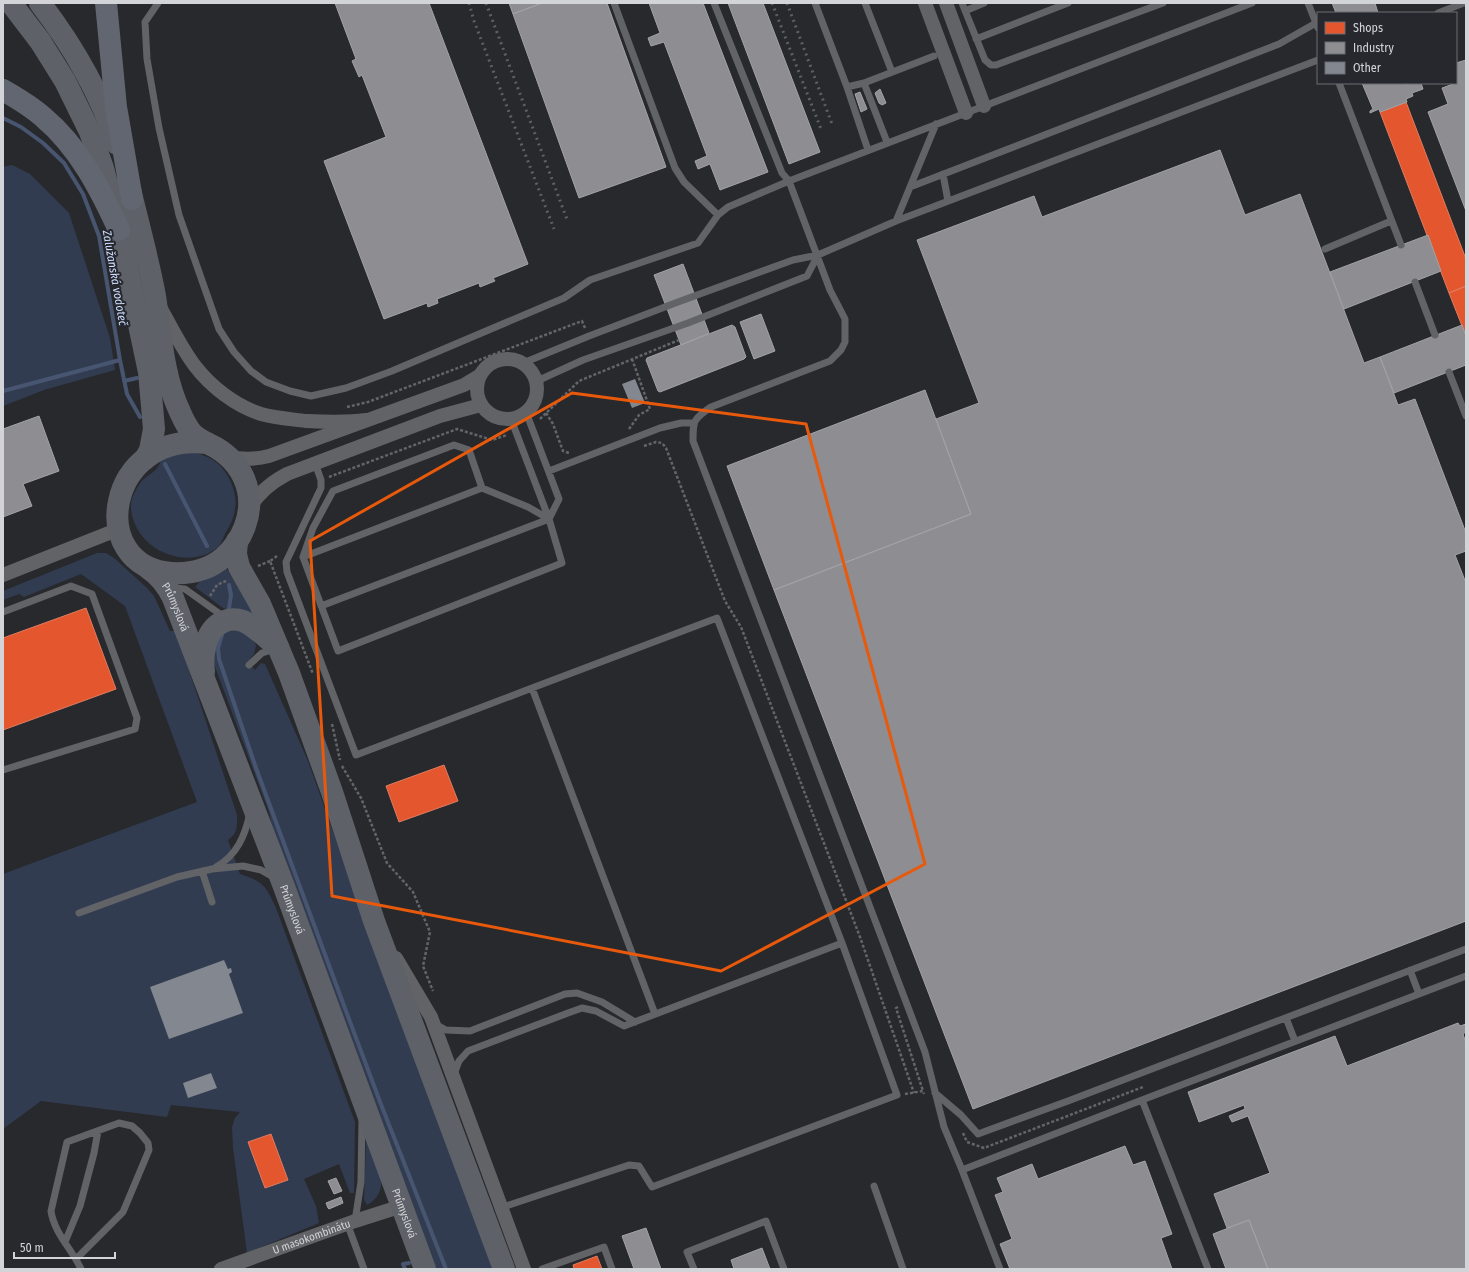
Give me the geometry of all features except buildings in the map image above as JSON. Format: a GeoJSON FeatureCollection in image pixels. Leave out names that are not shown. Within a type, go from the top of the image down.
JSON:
{"type":"FeatureCollection","features":[{"type":"Feature","properties":{"kind":"highway"},"geometry":{"type":"LineString","coordinates":[[106,3],[116,107],[132,199]]}},
{"type":"Feature","properties":{"kind":"highway"},"geometry":{"type":"LineString","coordinates":[[3,90],[27,104],[44,118],[70,145],[103,195],[119,230]]}},
{"type":"Feature","properties":{"kind":"main road"},"geometry":{"type":"LineString","coordinates":[[11,3],[25,20],[52,59],[78,106],[103,168],[119,230],[149,372],[154,429],[151,444],[145,459]]}},
{"type":"Feature","properties":{"kind":"main road"},"geometry":{"type":"LineString","coordinates":[[40,3],[74,52],[97,94],[114,136],[132,199],[155,298],[168,376],[177,405],[188,427],[207,444]]}},
{"type":"Feature","properties":{"kind":"main road"},"geometry":{"type":"LineString","coordinates":[[196,442],[207,444],[227,456],[240,471],[245,480],[249,510],[245,526],[237,541],[224,556],[216,562],[208,567],[188,573],[168,573],[151,568],[139,562],[127,548],[119,529],[117,518],[119,496],[129,475],[145,459],[164,448],[196,442]]}},
{"type":"Feature","properties":{"kind":"main road"},"geometry":{"type":"LineString","coordinates":[[237,541],[236,554],[239,567],[260,604],[279,648],[332,792],[374,921],[504,1269]]}},
{"type":"Feature","properties":{"kind":"main road","name":"Průmyslová"},"geometry":{"type":"LineString","coordinates":[[139,562],[162,578],[168,587],[207,683],[425,1269]]}},
{"type":"Feature","properties":{"kind":"main road"},"geometry":{"type":"LineString","coordinates":[[207,683],[204,671],[205,650],[209,634],[212,629],[221,622],[228,620],[242,621],[279,648]]}},
{"type":"Feature","properties":{"kind":"street"},"geometry":{"type":"LineString","coordinates":[[925,3],[966,113]]}},
{"type":"Feature","properties":{"kind":"street"},"geometry":{"type":"LineString","coordinates":[[946,3],[984,106]]}},
{"type":"Feature","properties":{"kind":"street"},"geometry":{"type":"LineString","coordinates":[[155,298],[196,367],[218,389],[245,407],[261,414],[326,423],[350,423],[366,420]]}},
{"type":"Feature","properties":{"kind":"street"},"geometry":{"type":"LineString","coordinates":[[227,456],[239,459],[258,459],[464,385],[479,376],[490,363],[507,358],[523,363],[529,368],[537,381],[538,390],[536,398],[532,406],[519,417],[502,419],[494,416],[486,412],[477,395],[479,376]]}},
{"type":"Feature","properties":{"kind":"street"},"geometry":{"type":"LineString","coordinates":[[249,510],[258,496],[270,484],[286,474],[440,416],[481,405]]}},
{"type":"Feature","properties":{"kind":"street"},"geometry":{"type":"LineString","coordinates":[[3,575],[119,529]]}},
{"type":"Feature","properties":{"kind":"street"},"geometry":{"type":"LineString","coordinates":[[374,921],[434,1023],[500,1208],[524,1269]]}},
{"type":"Feature","properties":{"kind":"street","name":"U masokombinátu"},"geometry":{"type":"LineString","coordinates":[[221,1269],[351,1222],[402,1206]]}},
{"type":"Feature","properties":{"kind":"lane"},"geometry":{"type":"LineString","coordinates":[[158,3],[145,22],[147,59],[159,128],[179,215],[219,329],[234,352],[251,371],[266,382],[290,391],[311,396],[346,388],[392,371],[564,298],[590,280],[698,243],[718,215],[728,207],[789,181],[887,142],[1252,3]]}},
{"type":"Feature","properties":{"kind":"lane"},"geometry":{"type":"LineString","coordinates":[[614,3],[675,168],[684,182],[718,215]]}},
{"type":"Feature","properties":{"kind":"lane"},"geometry":{"type":"LineString","coordinates":[[714,3],[782,173],[789,181],[830,290],[844,319],[845,342],[841,350],[830,361],[711,407],[700,414],[693,423],[693,441],[925,1052],[944,1127],[1000,1269]]}},
{"type":"Feature","properties":{"kind":"lane"},"geometry":{"type":"LineString","coordinates":[[815,3],[847,87],[868,150]]}},
{"type":"Feature","properties":{"kind":"lane"},"geometry":{"type":"LineString","coordinates":[[865,3],[892,72]]}},
{"type":"Feature","properties":{"kind":"lane"},"geometry":{"type":"LineString","coordinates":[[962,3],[976,39],[986,60],[991,65],[996,65],[1163,3]]}},
{"type":"Feature","properties":{"kind":"lane"},"geometry":{"type":"LineString","coordinates":[[964,11],[984,3]]}},
{"type":"Feature","properties":{"kind":"lane"},"geometry":{"type":"LineString","coordinates":[[976,39],[1068,3]]}},
{"type":"Feature","properties":{"kind":"lane"},"geometry":{"type":"LineString","coordinates":[[910,187],[1279,44],[1317,25],[1308,3]]}},
{"type":"Feature","properties":{"kind":"lane"},"geometry":{"type":"LineString","coordinates":[[1441,12],[1464,3]]}},
{"type":"Feature","properties":{"kind":"lane"},"geometry":{"type":"LineString","coordinates":[[847,87],[864,83],[934,56]]}},
{"type":"Feature","properties":{"kind":"lane"},"geometry":{"type":"LineString","coordinates":[[523,363],[588,336],[678,302],[793,260],[818,255],[896,220],[1317,60]]}},
{"type":"Feature","properties":{"kind":"lane"},"geometry":{"type":"LineString","coordinates":[[864,83],[887,142]]}},
{"type":"Feature","properties":{"kind":"lane"},"geometry":{"type":"LineString","coordinates":[[1339,84],[1401,245]]}},
{"type":"Feature","properties":{"kind":"lane"},"geometry":{"type":"LineString","coordinates":[[896,220],[936,124]]}},
{"type":"Feature","properties":{"kind":"lane"},"geometry":{"type":"LineString","coordinates":[[943,174],[948,201]]}},
{"type":"Feature","properties":{"kind":"lane"},"geometry":{"type":"LineString","coordinates":[[1325,249],[1392,221]]}},
{"type":"Feature","properties":{"kind":"lane"},"geometry":{"type":"LineString","coordinates":[[537,381],[583,360],[688,323],[807,276],[818,255]]}},
{"type":"Feature","properties":{"kind":"lane"},"geometry":{"type":"LineString","coordinates":[[1415,282],[1435,335]]}},
{"type":"Feature","properties":{"kind":"lane"},"geometry":{"type":"LineString","coordinates":[[1449,372],[1466,416]]}},
{"type":"Feature","properties":{"kind":"lane"},"geometry":{"type":"LineString","coordinates":[[321,606],[549,519],[559,499],[526,412]]}},
{"type":"Feature","properties":{"kind":"lane"},"geometry":{"type":"LineString","coordinates":[[482,488],[469,450],[454,446],[334,491],[313,528],[303,557],[338,651],[562,563],[549,519],[511,419]]}},
{"type":"Feature","properties":{"kind":"lane"},"geometry":{"type":"LineString","coordinates":[[549,471],[660,428],[681,423],[693,423]]}},
{"type":"Feature","properties":{"kind":"lane"},"geometry":{"type":"LineString","coordinates":[[315,463],[321,480],[321,488],[286,562],[287,572],[356,755],[717,618],[842,943],[897,1095],[652,1187],[639,1166],[629,1164],[500,1208]]}},
{"type":"Feature","properties":{"kind":"lane"},"geometry":{"type":"LineString","coordinates":[[303,557],[482,488],[528,507],[549,519]]}},
{"type":"Feature","properties":{"kind":"lane"},"geometry":{"type":"LineString","coordinates":[[3,612],[72,586],[92,594],[137,718],[135,729],[3,770]]}},
{"type":"Feature","properties":{"kind":"lane"},"geometry":{"type":"LineString","coordinates":[[168,587],[185,589],[220,614]]}},
{"type":"Feature","properties":{"kind":"lane"},"geometry":{"type":"LineString","coordinates":[[249,665],[262,653],[279,648]]}},
{"type":"Feature","properties":{"kind":"lane"},"geometry":{"type":"LineString","coordinates":[[532,688],[655,1014]]}},
{"type":"Feature","properties":{"kind":"lane"},"geometry":{"type":"LineString","coordinates":[[212,869],[222,863],[238,846],[247,827],[252,803]]}},
{"type":"Feature","properties":{"kind":"lane"},"geometry":{"type":"LineString","coordinates":[[79,913],[177,877],[212,869],[243,866],[252,867],[269,874],[283,884]]}},
{"type":"Feature","properties":{"kind":"lane"},"geometry":{"type":"LineString","coordinates":[[202,871],[212,902]]}},
{"type":"Feature","properties":{"kind":"lane"},"geometry":{"type":"LineString","coordinates":[[453,1076],[459,1062],[468,1051],[582,1008],[596,1011],[624,1026],[842,943]]}},
{"type":"Feature","properties":{"kind":"lane"},"geometry":{"type":"LineString","coordinates":[[935,1093],[961,1115],[978,1134],[1466,949]]}},
{"type":"Feature","properties":{"kind":"lane"},"geometry":{"type":"LineString","coordinates":[[1410,970],[1419,994]]}},
{"type":"Feature","properties":{"kind":"lane"},"geometry":{"type":"LineString","coordinates":[[962,1170],[1466,976]]}},
{"type":"Feature","properties":{"kind":"lane"},"geometry":{"type":"LineString","coordinates":[[434,1023],[446,1030],[470,1031],[566,994],[577,993],[602,1002],[635,1022]]}},
{"type":"Feature","properties":{"kind":"lane"},"geometry":{"type":"LineString","coordinates":[[1286,1018],[1296,1041]]}},
{"type":"Feature","properties":{"kind":"lane"},"geometry":{"type":"LineString","coordinates":[[1142,1100],[1208,1269]]}},
{"type":"Feature","properties":{"kind":"lane"},"geometry":{"type":"LineString","coordinates":[[363,1102],[361,1182],[351,1222],[364,1269]]}},
{"type":"Feature","properties":{"kind":"lane"},"geometry":{"type":"LineString","coordinates":[[76,1259],[124,1212],[149,1150],[148,1143],[132,1126],[119,1124],[67,1142],[51,1211],[53,1222],[81,1269]]}},
{"type":"Feature","properties":{"kind":"lane"},"geometry":{"type":"LineString","coordinates":[[65,1242],[80,1206],[94,1153],[98,1131]]}},
{"type":"Feature","properties":{"kind":"lane"},"geometry":{"type":"LineString","coordinates":[[874,1186],[903,1269]]}},
{"type":"Feature","properties":{"kind":"lane"},"geometry":{"type":"LineString","coordinates":[[694,1269],[687,1252],[766,1222],[784,1269]]}},
{"type":"Feature","properties":{"kind":"lane"},"geometry":{"type":"LineString","coordinates":[[542,1269],[604,1247],[612,1269]]}},
{"type":"Feature","properties":{"kind":"path"},"geometry":{"type":"LineString","coordinates":[[639,357],[680,340]]}},
{"type":"Feature","properties":{"kind":"path"},"geometry":{"type":"LineString","coordinates":[[632,359],[650,409],[639,415],[626,431],[628,440],[633,450],[656,442],[662,444],[666,448],[725,601],[741,627],[860,937],[914,1093]]}},
{"type":"Feature","properties":{"kind":"path"},"geometry":{"type":"LineString","coordinates":[[546,413],[553,424],[563,450],[570,453],[574,452]]}},
{"type":"Feature","properties":{"kind":"path"},"geometry":{"type":"LineString","coordinates":[[907,1004],[896,1008],[923,1091]]}},
{"type":"Feature","properties":{"kind":"path"},"geometry":{"type":"LineString","coordinates":[[944,1127],[957,1123],[967,1142],[984,1148],[1145,1086]]}},
{"type":"Feature","properties":{"kind":"highlighted area"},"geometry":{"type":"Polygon","coordinates":[[[572,393],[806,424],[925,864],[721,971],[332,896],[310,541],[572,393]]]}},
{"type":"Feature","properties":{"kind":"shaded area"},"geometry":{"type":"Polygon","coordinates":[[[12,165],[30,174],[69,213],[110,338],[115,370],[44,390],[3,406],[3,167],[12,165]]]}},
{"type":"Feature","properties":{"kind":"shaded area"},"geometry":{"type":"Polygon","coordinates":[[[198,453],[215,461],[225,472],[232,484],[236,503],[233,518],[221,544],[210,552],[201,556],[183,558],[157,549],[142,536],[132,515],[131,502],[134,493],[141,482],[159,466],[162,454],[198,453]]]}},
{"type":"Feature","properties":{"kind":"shaded area"},"geometry":{"type":"Polygon","coordinates":[[[97,553],[106,553],[114,558],[147,588],[154,596],[170,631],[176,631],[237,815],[237,826],[234,835],[228,840],[240,874],[259,882],[267,890],[273,901],[355,1122],[354,1193],[350,1193],[339,1164],[304,1179],[316,1206],[319,1223],[247,1253],[233,1148],[232,1127],[235,1118],[240,1112],[171,1105],[167,1117],[41,1101],[3,1129],[3,874],[197,802],[125,606],[81,574],[24,597],[19,594],[3,600],[3,591],[97,553]]]}},
{"type":"Feature","properties":{"kind":"shaded area"},"geometry":{"type":"Polygon","coordinates":[[[227,569],[252,610],[255,620],[223,608],[195,587],[202,579],[221,573],[227,569]]]}},
{"type":"Feature","properties":{"kind":"shaded area"},"geometry":{"type":"Polygon","coordinates":[[[228,627],[249,634],[256,645],[254,654],[248,662],[255,670],[261,663],[265,664],[308,761],[354,891],[493,1269],[435,1269],[273,833],[269,812],[214,664],[215,639],[228,627]]]}},
{"type":"Feature","properties":{"kind":"shaded area"},"geometry":{"type":"Polygon","coordinates":[[[369,1141],[379,1166],[381,1184],[375,1199],[367,1205],[364,1200],[366,1142],[369,1141]]]}},
{"type":"Feature","properties":{"kind":"waterway","name":"Zalužanská vodoteč"},"geometry":{"type":"LineString","coordinates":[[3,118],[21,127],[43,143],[64,163],[83,194],[99,236],[120,360],[3,391]]}},
{"type":"Feature","properties":{"kind":"waterway"},"geometry":{"type":"LineString","coordinates":[[120,360],[127,394],[140,417]]}},
{"type":"Feature","properties":{"kind":"waterway"},"geometry":{"type":"LineString","coordinates":[[124,381],[137,378]]}},
{"type":"Feature","properties":{"kind":"waterway"},"geometry":{"type":"LineString","coordinates":[[165,464],[207,546]]}},
{"type":"Feature","properties":{"kind":"waterway"},"geometry":{"type":"LineString","coordinates":[[229,585],[231,595],[229,609]]}},
{"type":"Feature","properties":{"kind":"waterway"},"geometry":{"type":"LineString","coordinates":[[222,635],[218,648],[219,659],[256,768],[382,1107],[446,1269]]}},
{"type":"Feature","properties":{"kind":"waterway"},"geometry":{"type":"LineString","coordinates":[[405,1269],[403,1264],[409,1263]]}},
{"type":"Feature","properties":{"kind":"railway"},"geometry":{"type":"LineString","coordinates":[[469,3],[474,21],[554,229]]}},
{"type":"Feature","properties":{"kind":"railway"},"geometry":{"type":"LineString","coordinates":[[486,3],[568,222]]}},
{"type":"Feature","properties":{"kind":"railway"},"geometry":{"type":"LineString","coordinates":[[772,3],[821,129]]}},
{"type":"Feature","properties":{"kind":"railway"},"geometry":{"type":"LineString","coordinates":[[787,3],[832,124]]}}]}
